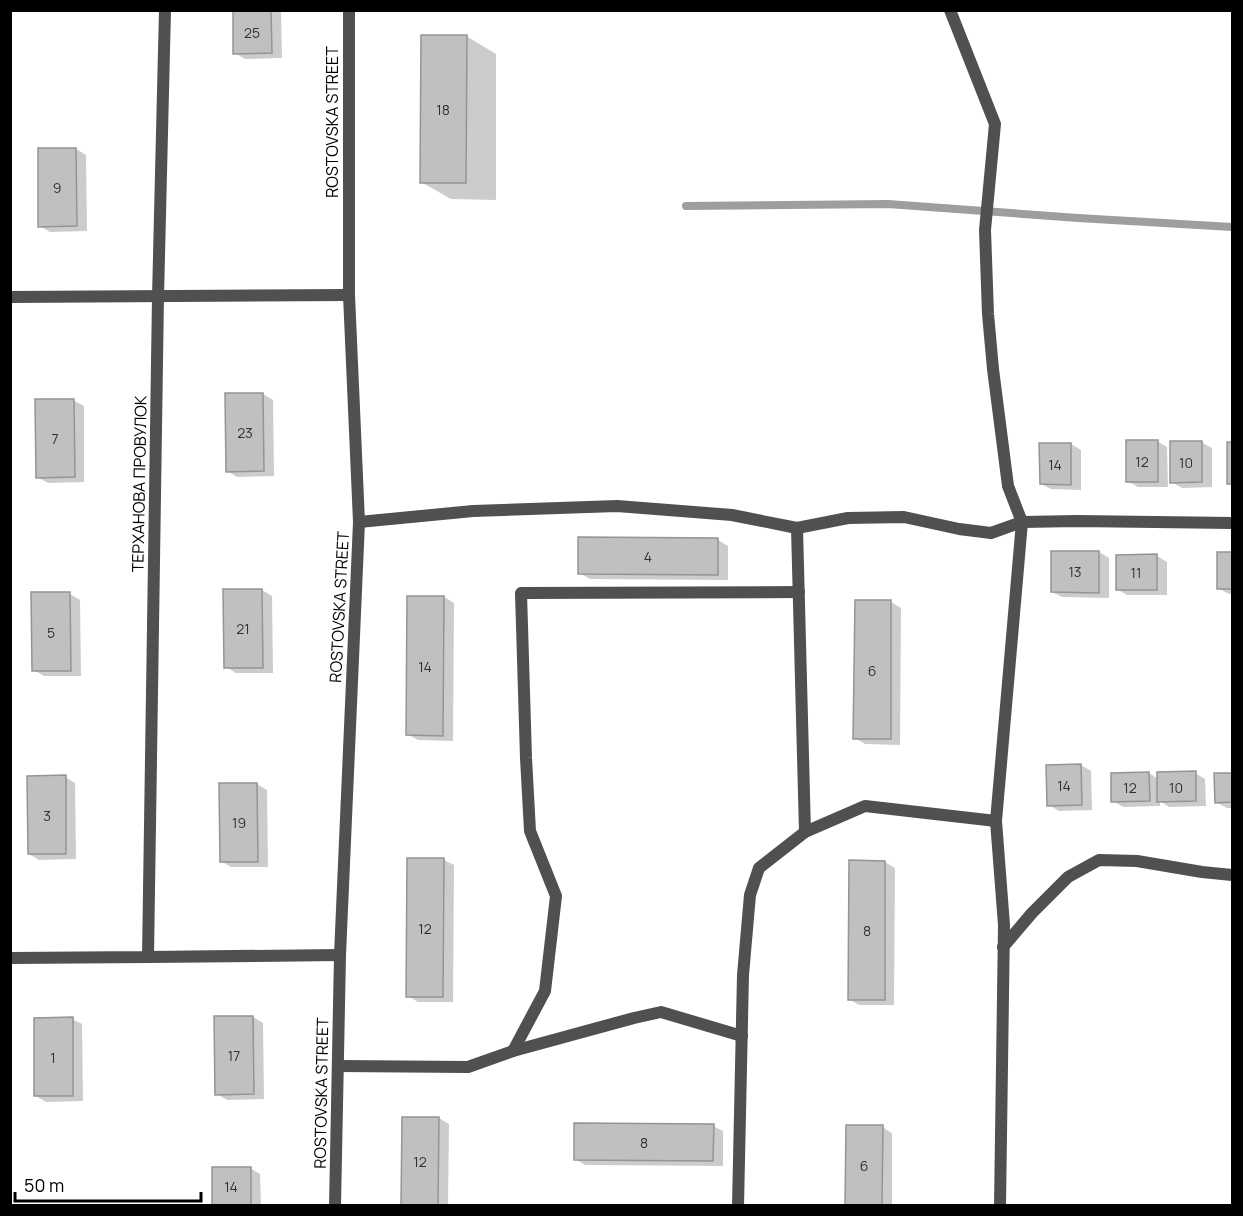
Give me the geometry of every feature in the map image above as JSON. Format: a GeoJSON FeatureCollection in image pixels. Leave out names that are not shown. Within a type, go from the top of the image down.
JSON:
{"type":"FeatureCollection","features":[{"type":"Feature","properties":{"kind":"street","name":"ТЕРХАНОВА ПРОВУЛОК"},"geometry":{"type":"LineString","coordinates":[[148,957],[158,297],[165,10]]}},
{"type":"Feature","properties":{"kind":"street","name":"ROSTOVSKA STREET"},"geometry":{"type":"LineString","coordinates":[[335,1206],[340,955],[359,522],[349,295],[349,10]]}},
{"type":"Feature","properties":{"kind":"street"},"geometry":{"type":"LineString","coordinates":[[950,10],[995,124],[985,230],[988,314],[1008,486],[1022,522],[996,821],[1004,924],[1000,1206]]}},
{"type":"Feature","properties":{"kind":"street"},"geometry":{"type":"LineString","coordinates":[[10,297],[349,295]]}},
{"type":"Feature","properties":{"kind":"street"},"geometry":{"type":"LineString","coordinates":[[359,522],[473,511],[617,506],[732,515],[797,528],[848,518],[904,517],[959,529],[991,532],[1022,522],[1233,523]]}},
{"type":"Feature","properties":{"kind":"street"},"geometry":{"type":"LineString","coordinates":[[797,528],[806,832]]}},
{"type":"Feature","properties":{"kind":"street"},"geometry":{"type":"LineString","coordinates":[[513,1051],[545,991],[556,896],[530,831],[521,593],[799,592]]}},
{"type":"Feature","properties":{"kind":"street"},"geometry":{"type":"LineString","coordinates":[[738,1206],[744,975],[750,895],[759,868],[806,832],[865,806],[996,821]]}},
{"type":"Feature","properties":{"kind":"street"},"geometry":{"type":"LineString","coordinates":[[1004,947],[1032,913],[1068,877],[1099,860],[1137,861],[1233,875]]}},
{"type":"Feature","properties":{"kind":"street"},"geometry":{"type":"LineString","coordinates":[[10,958],[340,955]]}},
{"type":"Feature","properties":{"kind":"street"},"geometry":{"type":"LineString","coordinates":[[338,1066],[468,1067],[513,1051],[661,1012],[742,1036]]}},
{"type":"Feature","properties":{"kind":"building"},"geometry":{"type":"Polygon","coordinates":[[[233,10],[271,10],[272,53],[233,54],[233,10]]]}},
{"type":"Feature","properties":{"kind":"building"},"geometry":{"type":"Polygon","coordinates":[[[421,35],[467,35],[466,183],[420,183],[421,35]]]}},
{"type":"Feature","properties":{"kind":"building"},"geometry":{"type":"Polygon","coordinates":[[[38,148],[76,148],[77,226],[38,227],[38,148]]]}},
{"type":"Feature","properties":{"kind":"building"},"geometry":{"type":"Polygon","coordinates":[[[225,393],[263,393],[264,471],[226,472],[225,393]]]}},
{"type":"Feature","properties":{"kind":"building"},"geometry":{"type":"Polygon","coordinates":[[[35,399],[74,399],[75,477],[36,478],[35,399]]]}},
{"type":"Feature","properties":{"kind":"building"},"geometry":{"type":"Polygon","coordinates":[[[1126,440],[1158,440],[1158,482],[1126,482],[1126,440]]]}},
{"type":"Feature","properties":{"kind":"building"},"geometry":{"type":"Polygon","coordinates":[[[1170,441],[1202,441],[1202,482],[1170,483],[1170,441]]]}},
{"type":"Feature","properties":{"kind":"building"},"geometry":{"type":"Polygon","coordinates":[[[1227,442],[1232,442],[1232,484],[1227,484],[1227,442]]]}},
{"type":"Feature","properties":{"kind":"building"},"geometry":{"type":"Polygon","coordinates":[[[1039,443],[1071,443],[1071,485],[1040,484],[1039,443]]]}},
{"type":"Feature","properties":{"kind":"building"},"geometry":{"type":"Polygon","coordinates":[[[578,537],[718,538],[718,575],[578,574],[578,537]]]}},
{"type":"Feature","properties":{"kind":"building"},"geometry":{"type":"Polygon","coordinates":[[[1051,551],[1099,551],[1099,593],[1051,592],[1051,551]]]}},
{"type":"Feature","properties":{"kind":"building"},"geometry":{"type":"Polygon","coordinates":[[[1217,552],[1232,552],[1232,589],[1217,589],[1217,552]]]}},
{"type":"Feature","properties":{"kind":"building"},"geometry":{"type":"Polygon","coordinates":[[[1157,554],[1157,590],[1116,590],[1116,555],[1157,554]]]}},
{"type":"Feature","properties":{"kind":"building"},"geometry":{"type":"Polygon","coordinates":[[[223,589],[262,589],[263,668],[224,668],[223,589]]]}},
{"type":"Feature","properties":{"kind":"building"},"geometry":{"type":"Polygon","coordinates":[[[31,592],[70,592],[71,671],[32,671],[31,592]]]}},
{"type":"Feature","properties":{"kind":"building"},"geometry":{"type":"Polygon","coordinates":[[[407,596],[444,596],[443,736],[406,735],[407,596]]]}},
{"type":"Feature","properties":{"kind":"building"},"geometry":{"type":"Polygon","coordinates":[[[855,600],[891,600],[891,739],[853,739],[855,600]]]}},
{"type":"Feature","properties":{"kind":"building"},"geometry":{"type":"Polygon","coordinates":[[[1081,764],[1082,805],[1047,806],[1046,765],[1081,764]]]}},
{"type":"Feature","properties":{"kind":"building"},"geometry":{"type":"Polygon","coordinates":[[[1196,771],[1196,801],[1157,802],[1157,772],[1196,771]]]}},
{"type":"Feature","properties":{"kind":"building"},"geometry":{"type":"Polygon","coordinates":[[[1149,772],[1150,801],[1111,802],[1111,773],[1149,772]]]}},
{"type":"Feature","properties":{"kind":"building"},"geometry":{"type":"Polygon","coordinates":[[[1214,773],[1232,773],[1232,802],[1215,803],[1214,773]]]}},
{"type":"Feature","properties":{"kind":"building"},"geometry":{"type":"Polygon","coordinates":[[[66,775],[66,854],[28,854],[27,776],[66,775]]]}},
{"type":"Feature","properties":{"kind":"building"},"geometry":{"type":"Polygon","coordinates":[[[219,783],[257,783],[258,862],[220,862],[219,783]]]}},
{"type":"Feature","properties":{"kind":"building"},"geometry":{"type":"Polygon","coordinates":[[[407,858],[444,858],[443,997],[406,997],[407,858]]]}},
{"type":"Feature","properties":{"kind":"building"},"geometry":{"type":"Polygon","coordinates":[[[849,860],[885,861],[885,1000],[848,1000],[849,860]]]}},
{"type":"Feature","properties":{"kind":"building"},"geometry":{"type":"Polygon","coordinates":[[[214,1016],[253,1016],[254,1094],[215,1095],[214,1016]]]}},
{"type":"Feature","properties":{"kind":"building"},"geometry":{"type":"Polygon","coordinates":[[[73,1017],[73,1096],[34,1096],[34,1018],[73,1017]]]}},
{"type":"Feature","properties":{"kind":"building"},"geometry":{"type":"Polygon","coordinates":[[[402,1117],[439,1117],[438,1206],[401,1206],[402,1117]]]}},
{"type":"Feature","properties":{"kind":"building"},"geometry":{"type":"Polygon","coordinates":[[[574,1123],[714,1124],[713,1161],[574,1160],[574,1123]]]}},
{"type":"Feature","properties":{"kind":"building"},"geometry":{"type":"Polygon","coordinates":[[[846,1125],[883,1125],[882,1206],[845,1206],[846,1125]]]}},
{"type":"Feature","properties":{"kind":"building"},"geometry":{"type":"Polygon","coordinates":[[[212,1167],[251,1167],[251,1206],[212,1206],[212,1167]]]}},
{"type":"Feature","properties":{"kind":"waterway"},"geometry":{"type":"LineString","coordinates":[[686,206],[888,204],[1232,227]]}}]}
